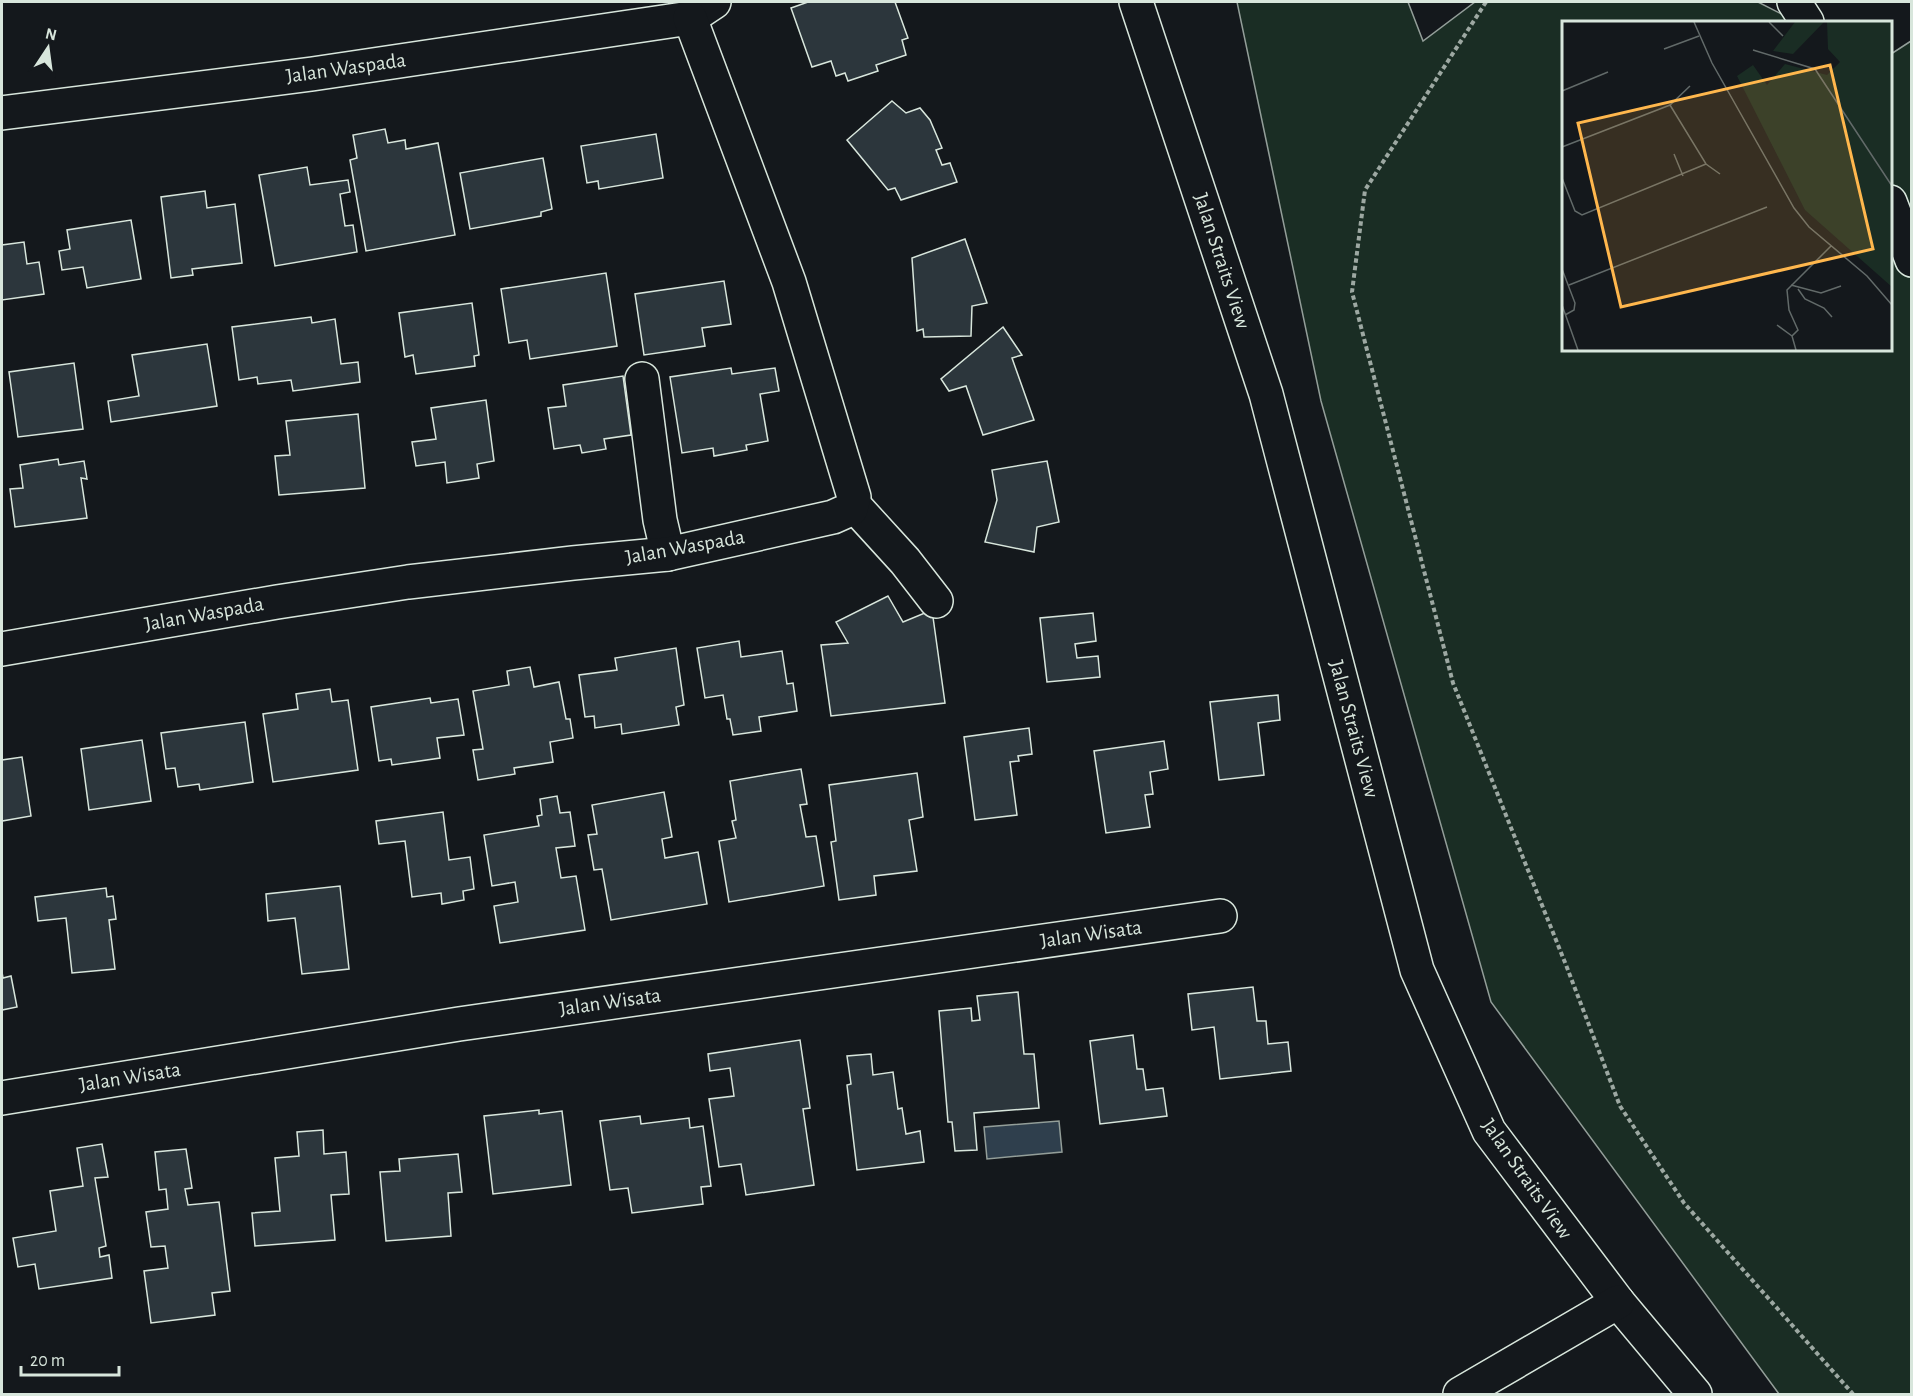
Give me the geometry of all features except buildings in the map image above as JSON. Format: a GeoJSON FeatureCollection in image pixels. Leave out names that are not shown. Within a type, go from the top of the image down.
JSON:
{"type":"FeatureCollection","features":[{"type":"Feature","properties":{"kind":"street","name":"Jalan Straits View"},"geometry":{"type":"LineString","coordinates":[[1136,2],[1266,394],[1417,970],[1489,1131],[1618,1302],[1695,1395]]}},
{"type":"Feature","properties":{"kind":"street"},"geometry":{"type":"LineString","coordinates":[[1794,2],[1806,21]]}},
{"type":"Feature","properties":{"kind":"street","name":"Jalan Waspada"},"geometry":{"type":"LineString","coordinates":[[2,113],[312,74],[702,10],[789,282],[854,497],[853,504],[845,513],[832,517],[668,554],[408,582],[2,649]]}},
{"type":"Feature","properties":{"kind":"street"},"geometry":{"type":"LineString","coordinates":[[1892,208],[1911,260]]}},
{"type":"Feature","properties":{"kind":"street"},"geometry":{"type":"LineString","coordinates":[[642,379],[660,520],[668,554]]}},
{"type":"Feature","properties":{"kind":"street"},"geometry":{"type":"LineString","coordinates":[[853,504],[905,561],[936,601]]}},
{"type":"Feature","properties":{"kind":"street","name":"Jalan Wisata"},"geometry":{"type":"LineString","coordinates":[[2,1098],[459,1024],[1220,916]]}},
{"type":"Feature","properties":{"kind":"street"},"geometry":{"type":"LineString","coordinates":[[1460,1395],[1618,1302]]}},
{"type":"Feature","properties":{"kind":"path"},"geometry":{"type":"LineString","coordinates":[[1486,2],[1365,190],[1352,292],[1453,683],[1620,1106],[1684,1203],[1853,1395]]}},
{"type":"Feature","properties":{"kind":"green space"},"geometry":{"type":"Polygon","coordinates":[[[1237,2],[1408,2],[1423,41],[1475,2],[1758,2],[1795,21],[1562,21],[1562,351],[1892,351],[1892,53],[1911,41],[1911,1394],[1779,1394],[1491,1002],[1321,401],[1237,2]]]}},
{"type":"Feature","properties":{"kind":"water"},"geometry":{"type":"Polygon","coordinates":[[[1059,1121],[1062,1152],[987,1159],[984,1127],[1059,1121]]]}}]}
